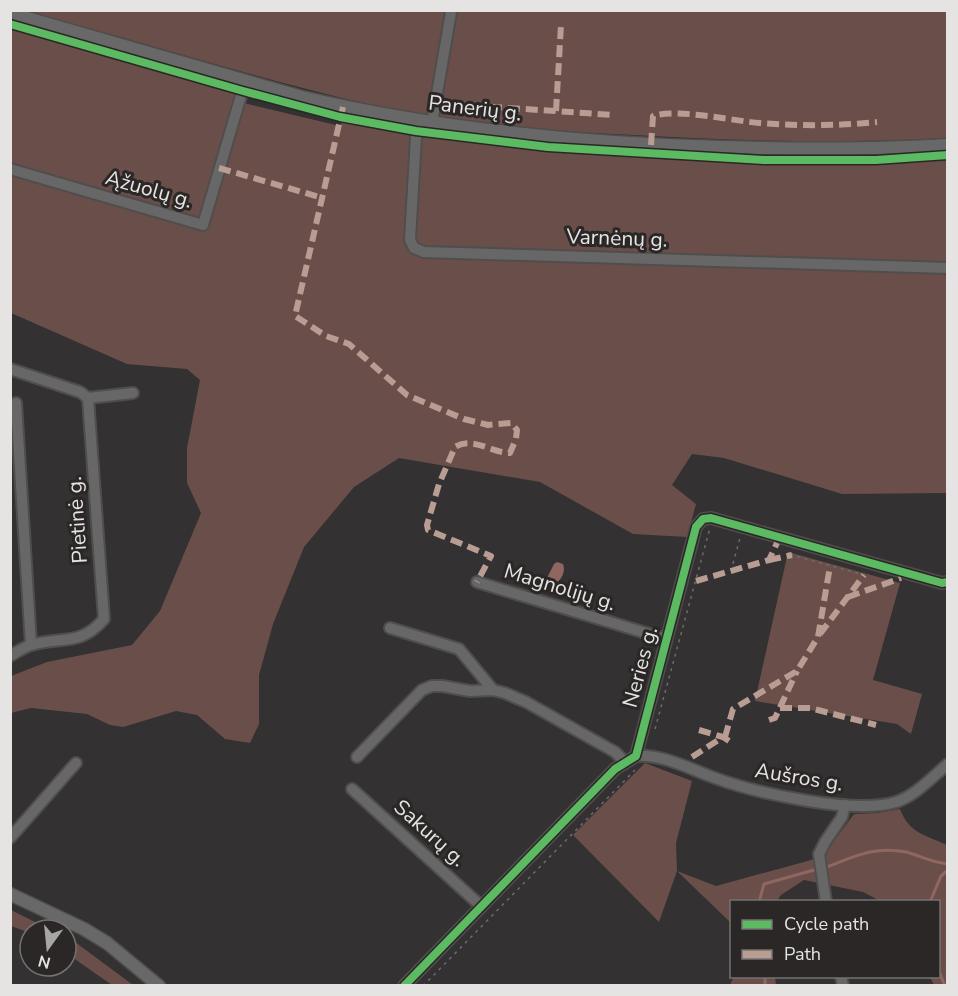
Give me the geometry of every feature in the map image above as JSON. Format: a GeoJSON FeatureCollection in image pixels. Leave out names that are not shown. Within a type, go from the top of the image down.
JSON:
{"type":"FeatureCollection","features":[{"type":"Feature","properties":{"kind":"main road","name":"Panerių g."},"geometry":{"type":"LineString","coordinates":[[10,13],[245,82],[343,107],[432,123],[528,135],[651,145],[886,149],[948,145]]}},
{"type":"Feature","properties":{"kind":"main road"},"geometry":{"type":"LineString","coordinates":[[10,894],[84,929],[107,943],[159,986]]}},
{"type":"Feature","properties":{"kind":"street"},"geometry":{"type":"LineString","coordinates":[[432,123],[450,10]]}},
{"type":"Feature","properties":{"kind":"street","name":"Ąžuolų g."},"geometry":{"type":"LineString","coordinates":[[10,169],[203,225],[245,82]]}},
{"type":"Feature","properties":{"kind":"street","name":"Varnėnų g."},"geometry":{"type":"LineString","coordinates":[[417,120],[410,240],[414,248],[424,252],[948,268]]}},
{"type":"Feature","properties":{"kind":"street"},"geometry":{"type":"LineString","coordinates":[[10,369],[80,392],[88,399],[134,393]]}},
{"type":"Feature","properties":{"kind":"street","name":"Pietinė g."},"geometry":{"type":"LineString","coordinates":[[10,656],[30,645],[78,638],[94,631],[104,619],[88,399]]}},
{"type":"Feature","properties":{"kind":"street"},"geometry":{"type":"LineString","coordinates":[[16,404],[30,645]]}},
{"type":"Feature","properties":{"kind":"street"},"geometry":{"type":"LineString","coordinates":[[713,518],[942,583],[948,582]]}},
{"type":"Feature","properties":{"kind":"street","name":"Neries g."},"geometry":{"type":"LineString","coordinates":[[636,756],[696,527],[703,519],[713,518]]}},
{"type":"Feature","properties":{"kind":"street","name":"Magnolijų g."},"geometry":{"type":"LineString","coordinates":[[477,582],[666,639]]}},
{"type":"Feature","properties":{"kind":"street"},"geometry":{"type":"LineString","coordinates":[[390,628],[459,650],[493,690]]}},
{"type":"Feature","properties":{"kind":"street"},"geometry":{"type":"LineString","coordinates":[[357,757],[422,690],[442,686],[470,691],[493,690],[526,702],[615,752],[626,762]]}},
{"type":"Feature","properties":{"kind":"street"},"geometry":{"type":"LineString","coordinates":[[404,986],[615,769],[636,756]]}},
{"type":"Feature","properties":{"kind":"street","name":"Aušros g."},"geometry":{"type":"LineString","coordinates":[[636,756],[650,756],[747,788],[785,796],[845,805],[874,806],[898,801],[916,790],[948,764]]}},
{"type":"Feature","properties":{"kind":"street"},"geometry":{"type":"LineString","coordinates":[[10,838],[76,763]]}},
{"type":"Feature","properties":{"kind":"street","name":"Sakurų g."},"geometry":{"type":"LineString","coordinates":[[352,789],[481,906]]}},
{"type":"Feature","properties":{"kind":"street"},"geometry":{"type":"LineString","coordinates":[[826,900],[820,849],[842,817],[845,805]]}},
{"type":"Feature","properties":{"kind":"path"},"geometry":{"type":"LineString","coordinates":[[655,728],[713,518]]}},
{"type":"Feature","properties":{"kind":"path"},"geometry":{"type":"LineString","coordinates":[[731,571],[741,533]]}},
{"type":"Feature","properties":{"kind":"path"},"geometry":{"type":"LineString","coordinates":[[793,549],[792,555],[864,576]]}},
{"type":"Feature","properties":{"kind":"path"},"geometry":{"type":"LineString","coordinates":[[423,986],[635,770]]}},
{"type":"Feature","properties":{"kind":"shaded area"},"geometry":{"type":"Polygon","coordinates":[[[17,11],[947,11],[947,138],[869,141],[752,140],[561,131],[464,122],[327,94],[110,34],[17,11]]]}},
{"type":"Feature","properties":{"kind":"shaded area"},"geometry":{"type":"Polygon","coordinates":[[[10,27],[238,95],[200,218],[11,166],[10,27]]]}},
{"type":"Feature","properties":{"kind":"shaded area"},"geometry":{"type":"Polygon","coordinates":[[[244,103],[340,126],[345,116],[349,114],[411,126],[410,249],[947,272],[947,493],[842,494],[724,458],[692,454],[672,485],[696,504],[687,537],[633,534],[540,482],[399,458],[354,487],[304,547],[273,624],[259,675],[259,724],[250,743],[225,739],[197,715],[176,711],[123,727],[110,725],[87,714],[31,708],[11,713],[11,676],[47,662],[132,645],[160,611],[201,513],[187,483],[187,448],[200,380],[187,369],[127,364],[11,313],[10,172],[205,230],[244,103]]]}},
{"type":"Feature","properties":{"kind":"shaded area"},"geometry":{"type":"Polygon","coordinates":[[[424,127],[554,142],[685,153],[816,157],[947,151],[947,264],[425,249],[414,239],[419,136],[424,127]]]}},
{"type":"Feature","properties":{"kind":"shaded area"},"geometry":{"type":"Polygon","coordinates":[[[788,552],[900,583],[873,680],[922,694],[911,734],[897,724],[755,701],[788,552]]]}},
{"type":"Feature","properties":{"kind":"shaded area"},"geometry":{"type":"Polygon","coordinates":[[[557,562],[563,564],[564,570],[561,578],[554,584],[546,580],[557,562]]]}},
{"type":"Feature","properties":{"kind":"shaded area"},"geometry":{"type":"Polygon","coordinates":[[[645,763],[692,781],[676,843],[677,871],[659,922],[573,835],[645,763]]]}},
{"type":"Feature","properties":{"kind":"shaded area"},"geometry":{"type":"Polygon","coordinates":[[[900,809],[913,828],[947,845],[947,985],[934,985],[930,978],[940,978],[940,900],[878,900],[863,892],[804,880],[781,895],[778,900],[730,900],[730,922],[677,871],[716,886],[822,857],[854,814],[900,809]]]}},
{"type":"Feature","properties":{"kind":"shaded area"},"geometry":{"type":"Polygon","coordinates":[[[10,910],[26,918],[18,918],[18,929],[11,926],[10,910]]]}},
{"type":"Feature","properties":{"kind":"shaded area"},"geometry":{"type":"Polygon","coordinates":[[[78,944],[133,985],[112,985],[78,961],[78,944]]]}},
{"type":"Feature","properties":{"kind":"shaded area"},"geometry":{"type":"Polygon","coordinates":[[[733,978],[775,978],[776,985],[730,985],[733,978]]]}},
{"type":"Feature","properties":{"kind":"waterway"},"geometry":{"type":"LineString","coordinates":[[827,867],[865,853],[885,850],[906,852],[948,864]]}},
{"type":"Feature","properties":{"kind":"waterway"},"geometry":{"type":"LineString","coordinates":[[760,900],[764,884],[814,870]]}},
{"type":"Feature","properties":{"kind":"waterway"},"geometry":{"type":"LineString","coordinates":[[931,900],[941,876],[948,870]]}},
{"type":"Feature","properties":{"kind":"waterway"},"geometry":{"type":"LineString","coordinates":[[940,974],[945,986]]}},
{"type":"Feature","properties":{"kind":"waterway"},"geometry":{"type":"LineString","coordinates":[[765,978],[765,986]]}},
{"type":"Feature","properties":{"kind":"marked path"},"geometry":{"type":"LineString","coordinates":[[556,111],[561,25]]}},
{"type":"Feature","properties":{"kind":"marked path"},"geometry":{"type":"LineString","coordinates":[[436,103],[613,115]]}},
{"type":"Feature","properties":{"kind":"marked path"},"geometry":{"type":"LineString","coordinates":[[343,107],[295,316],[326,336],[349,344],[407,395],[464,419],[488,425],[511,423],[517,430],[510,453],[469,443],[455,447],[439,484],[427,525],[428,530],[491,556],[477,582]]}},
{"type":"Feature","properties":{"kind":"marked path"},"geometry":{"type":"LineString","coordinates":[[651,145],[653,116],[663,114],[690,114],[789,125],[877,122]]}},
{"type":"Feature","properties":{"kind":"marked path"},"geometry":{"type":"LineString","coordinates":[[219,168],[323,198]]}},
{"type":"Feature","properties":{"kind":"marked path"},"geometry":{"type":"LineString","coordinates":[[696,581],[769,560],[777,543]]}},
{"type":"Feature","properties":{"kind":"marked path"},"geometry":{"type":"LineString","coordinates":[[769,560],[792,555]]}},
{"type":"Feature","properties":{"kind":"marked path"},"geometry":{"type":"LineString","coordinates":[[725,737],[733,709],[797,671],[818,637],[830,566]]}},
{"type":"Feature","properties":{"kind":"marked path"},"geometry":{"type":"LineString","coordinates":[[820,634],[864,575]]}},
{"type":"Feature","properties":{"kind":"marked path"},"geometry":{"type":"LineString","coordinates":[[848,597],[901,578]]}},
{"type":"Feature","properties":{"kind":"marked path"},"geometry":{"type":"LineString","coordinates":[[769,720],[775,718],[797,671]]}},
{"type":"Feature","properties":{"kind":"marked path"},"geometry":{"type":"LineString","coordinates":[[780,708],[810,708],[876,725]]}},
{"type":"Feature","properties":{"kind":"marked path"},"geometry":{"type":"LineString","coordinates":[[699,730],[723,737]]}},
{"type":"Feature","properties":{"kind":"marked path"},"geometry":{"type":"LineString","coordinates":[[692,757],[723,737],[729,741]]}},
{"type":"Feature","properties":{"kind":"cycle path"},"geometry":{"type":"LineString","coordinates":[[10,24],[340,117],[416,131],[548,147],[764,160],[876,160],[948,155]]}},
{"type":"Feature","properties":{"kind":"cycle path"},"geometry":{"type":"LineString","coordinates":[[404,986],[615,769],[636,756],[696,527],[703,519],[711,518],[942,583],[948,582]]}}]}
